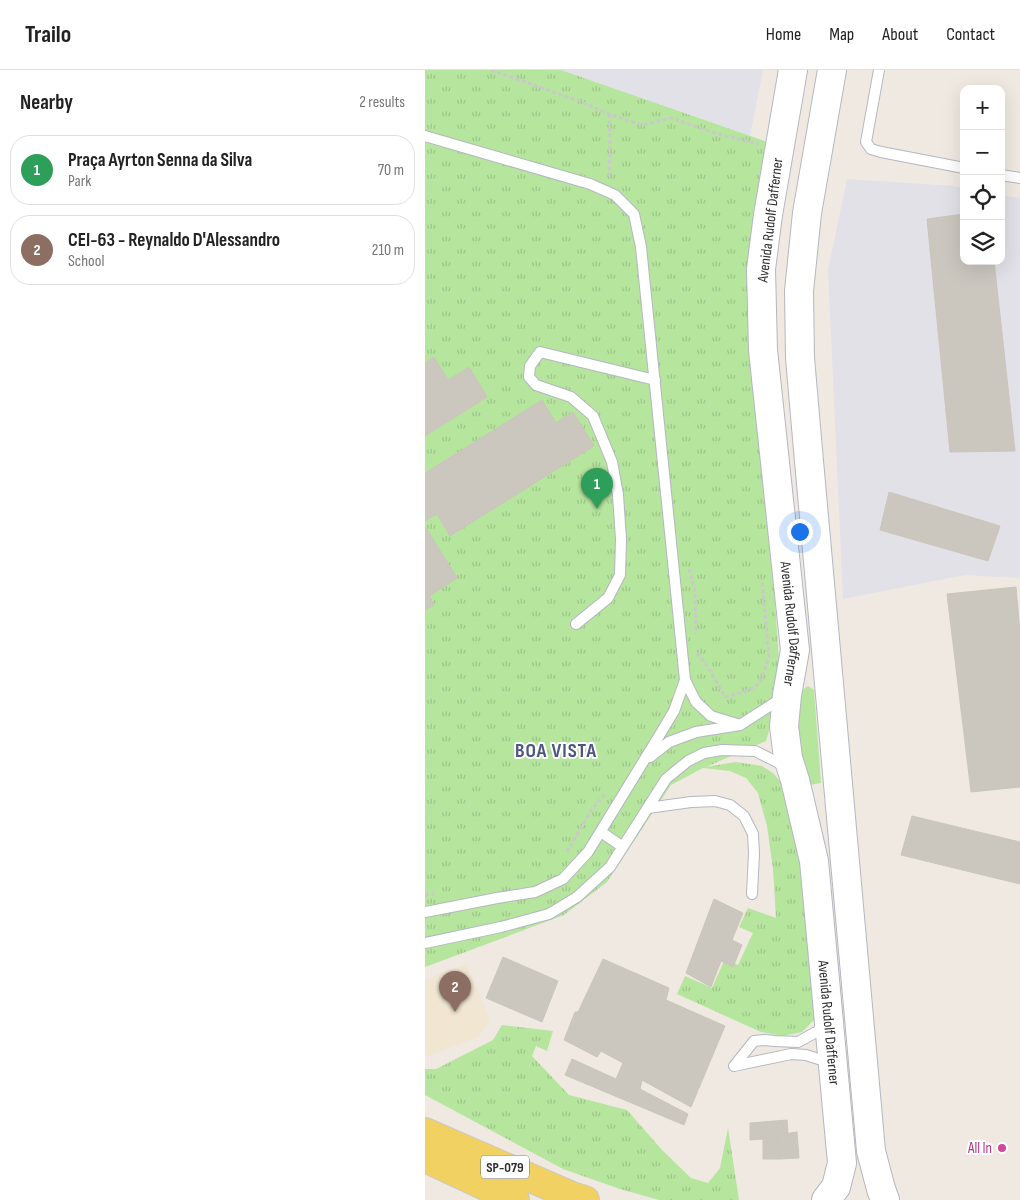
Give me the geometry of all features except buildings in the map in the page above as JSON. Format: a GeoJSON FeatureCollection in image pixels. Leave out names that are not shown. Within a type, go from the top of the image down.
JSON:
{"type":"FeatureCollection","features":[{"type":"Feature","properties":{"kind":"main road","name":"Avenida Rudolf Dafferner"},"geometry":{"type":"LineString","coordinates":[[793,70],[768,214],[761,269],[763,350],[795,650],[787,694],[784,726],[788,758],[814,861],[842,1164],[836,1187],[826,1200]]}},
{"type":"Feature","properties":{"kind":"main road","name":"Avenida Rudolf Dafferner"},"geometry":{"type":"LineString","coordinates":[[832,70],[807,213],[799,291],[800,358],[871,1151],[885,1200]]}},
{"type":"Feature","properties":{"kind":"main road"},"geometry":{"type":"LineString","coordinates":[[787,694],[797,674],[804,670],[816,675],[829,688]]}},
{"type":"Feature","properties":{"kind":"main road"},"geometry":{"type":"LineString","coordinates":[[795,780],[811,793],[824,793],[838,788]]}},
{"type":"Feature","properties":{"kind":"main road","name":"SP-079"},"geometry":{"type":"LineString","coordinates":[[425,1132],[585,1200]]}},
{"type":"Feature","properties":{"kind":"main road","name":"SP-079"},"geometry":{"type":"LineString","coordinates":[[425,1158],[515,1200]]}},
{"type":"Feature","properties":{"kind":"lane"},"geometry":{"type":"LineString","coordinates":[[879,70],[866,142],[871,149],[960,167]]}},
{"type":"Feature","properties":{"kind":"lane"},"geometry":{"type":"LineString","coordinates":[[425,136],[590,184],[615,195],[634,214],[641,246],[685,680],[696,702],[711,716],[740,725]]}},
{"type":"Feature","properties":{"kind":"lane"},"geometry":{"type":"LineString","coordinates":[[1005,176],[1020,178]]}},
{"type":"Feature","properties":{"kind":"lane"},"geometry":{"type":"LineString","coordinates":[[576,624],[608,598],[620,575],[621,539],[618,495],[612,462],[593,416],[571,398],[536,385],[529,377],[530,366],[540,352],[655,380]]}},
{"type":"Feature","properties":{"kind":"lane"},"geometry":{"type":"LineString","coordinates":[[425,912],[535,892],[563,879],[588,852],[601,832],[674,711],[685,680]]}},
{"type":"Feature","properties":{"kind":"lane"},"geometry":{"type":"LineString","coordinates":[[643,762],[669,742],[696,732],[740,725],[787,694]]}},
{"type":"Feature","properties":{"kind":"lane"},"geometry":{"type":"LineString","coordinates":[[425,942],[501,927],[549,914],[577,897],[610,867],[666,780],[688,761],[704,753],[722,750],[755,751],[779,763],[795,780]]}},
{"type":"Feature","properties":{"kind":"lane"},"geometry":{"type":"LineString","coordinates":[[648,808],[715,800],[730,806],[744,816],[753,834],[752,894]]}},
{"type":"Feature","properties":{"kind":"lane"},"geometry":{"type":"LineString","coordinates":[[601,832],[623,847]]}},
{"type":"Feature","properties":{"kind":"lane"},"geometry":{"type":"LineString","coordinates":[[828,1015],[818,1031],[799,1042],[754,1041],[734,1066],[791,1054],[806,1055],[833,1063]]}},
{"type":"Feature","properties":{"kind":"path"},"geometry":{"type":"LineString","coordinates":[[491,70],[642,125],[671,118],[756,144]]}},
{"type":"Feature","properties":{"kind":"path"},"geometry":{"type":"LineString","coordinates":[[608,192],[609,114]]}},
{"type":"Feature","properties":{"kind":"path"},"geometry":{"type":"LineString","coordinates":[[673,562],[688,564],[695,591],[697,635]]}},
{"type":"Feature","properties":{"kind":"path"},"geometry":{"type":"LineString","coordinates":[[697,653],[711,672],[725,697]]}},
{"type":"Feature","properties":{"kind":"path"},"geometry":{"type":"LineString","coordinates":[[565,856],[592,809],[610,787]]}},
{"type":"Feature","properties":{"kind":"path"},"geometry":{"type":"LineString","coordinates":[[425,895],[434,894]]}},
{"type":"Feature","properties":{"kind":"shaded area"},"geometry":{"type":"Polygon","coordinates":[[[561,70],[763,70],[750,136],[561,70]]]}},
{"type":"Feature","properties":{"kind":"shaded area"},"geometry":{"type":"Polygon","coordinates":[[[847,179],[960,187],[960,265],[1005,265],[1005,196],[1020,198],[1020,578],[965,575],[843,599],[828,270],[847,179]]]}},
{"type":"Feature","properties":{"kind":"shaded area"},"geometry":{"type":"Polygon","coordinates":[[[467,964],[490,1021],[478,1037],[425,1057],[425,980],[467,964]]]}},
{"type":"Feature","properties":{"kind":"green space"},"geometry":{"type":"Polygon","coordinates":[[[425,70],[561,70],[773,144],[756,329],[781,689],[766,741],[706,767],[736,762],[762,766],[773,773],[784,786],[793,809],[819,1005],[814,1020],[802,1032],[783,1036],[761,1032],[677,994],[685,976],[712,988],[725,959],[738,965],[753,933],[739,927],[748,908],[776,918],[773,869],[767,826],[758,793],[746,778],[730,771],[703,768],[671,785],[607,882],[564,915],[425,967],[425,70]]]}},
{"type":"Feature","properties":{"kind":"green space"},"geometry":{"type":"Polygon","coordinates":[[[808,686],[814,690],[821,783],[810,785],[797,751],[798,693],[808,686]]]}},
{"type":"Feature","properties":{"kind":"green space"},"geometry":{"type":"Polygon","coordinates":[[[502,1025],[553,1031],[547,1051],[536,1046],[532,1056],[569,1095],[627,1110],[662,1150],[691,1178],[708,1183],[720,1168],[728,1128],[739,1200],[659,1200],[620,1189],[563,1169],[425,1095],[425,1069],[436,1069],[493,1040],[502,1025]]]}},
{"type":"Feature","properties":{"kind":"place","name":"Praça Ayrton Senna da Silva"},"geometry":{"type":"Point","coordinates":[597,509]}},
{"type":"Feature","properties":{"kind":"place","name":"CEI-63 - Reynaldo D'Alessandro"},"geometry":{"type":"Point","coordinates":[455,1012]}},
{"type":"Feature","properties":{"kind":"place","name":"All In"},"geometry":{"type":"Point","coordinates":[1002,1148]}},
{"type":"Feature","properties":{"kind":"district","name":"BOA VISTA"},"geometry":{"type":"Point","coordinates":[556,750]}}]}
